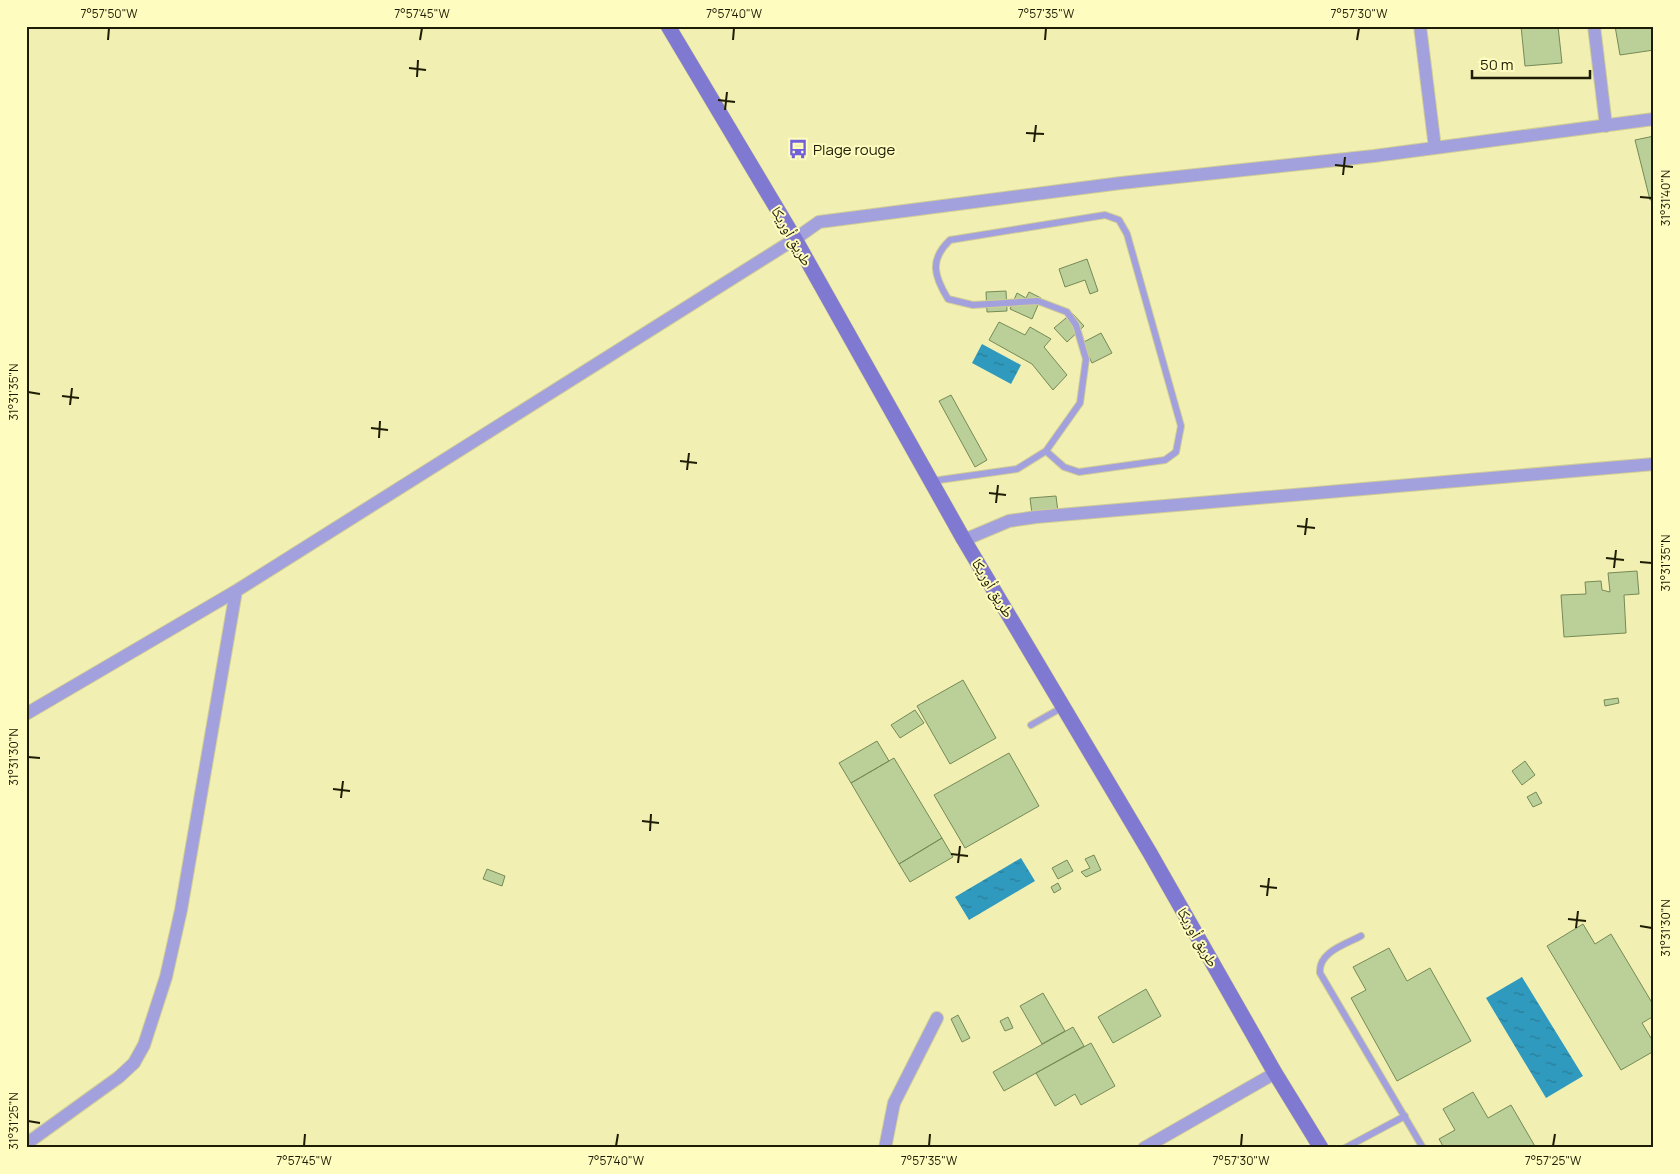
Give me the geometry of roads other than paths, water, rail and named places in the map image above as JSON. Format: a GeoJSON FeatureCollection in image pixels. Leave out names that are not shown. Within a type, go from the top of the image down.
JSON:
{"type":"FeatureCollection","features":[{"type":"Feature","properties":{"kind":"street","name":"طريق أوريكا"},"geometry":{"type":"LineString","coordinates":[[668,26],[795,239],[964,540],[1150,853],[1275,1073],[1321,1148]]}},
{"type":"Feature","properties":{"kind":"street"},"geometry":{"type":"LineString","coordinates":[[1420,26],[1435,148]]}},
{"type":"Feature","properties":{"kind":"street"},"geometry":{"type":"LineString","coordinates":[[1594,26],[1606,126]]}},
{"type":"Feature","properties":{"kind":"street"},"geometry":{"type":"LineString","coordinates":[[26,714],[236,591],[795,239],[819,222],[1121,184],[1435,148],[1654,119]]}},
{"type":"Feature","properties":{"kind":"street"},"geometry":{"type":"LineString","coordinates":[[964,540],[1009,520],[1036,517],[1654,464]]}},
{"type":"Feature","properties":{"kind":"street"},"geometry":{"type":"LineString","coordinates":[[26,1144],[118,1077],[134,1063],[144,1045],[166,977],[181,910],[236,591]]}},
{"type":"Feature","properties":{"kind":"street"},"geometry":{"type":"LineString","coordinates":[[886,1148],[894,1102],[937,1018]]}},
{"type":"Feature","properties":{"kind":"street"},"geometry":{"type":"LineString","coordinates":[[1144,1148],[1275,1073]]}},
{"type":"Feature","properties":{"kind":"lane"},"geometry":{"type":"LineString","coordinates":[[931,482],[1016,469],[1046,452],[1080,403],[1086,359],[1076,325],[1067,312],[1038,301],[973,305],[948,299],[940,286],[934,262],[939,251],[950,240],[1105,215],[1119,220],[1127,234],[1181,426],[1176,452],[1165,460],[1079,472],[1064,467],[1046,452]]}},
{"type":"Feature","properties":{"kind":"lane"},"geometry":{"type":"LineString","coordinates":[[1031,725],[1063,707]]}},
{"type":"Feature","properties":{"kind":"lane"},"geometry":{"type":"LineString","coordinates":[[1361,936],[1327,955],[1321,963],[1320,973],[1423,1148]]}},
{"type":"Feature","properties":{"kind":"lane"},"geometry":{"type":"LineString","coordinates":[[1344,1148],[1404,1116]]}},
{"type":"Feature","properties":{"kind":"water"},"geometry":{"type":"Polygon","coordinates":[[[982,344],[1021,365],[1011,384],[972,363],[982,344]]]}},
{"type":"Feature","properties":{"kind":"water"},"geometry":{"type":"Polygon","coordinates":[[[1021,858],[1035,881],[969,920],[955,897],[1021,858]]]}},
{"type":"Feature","properties":{"kind":"water"},"geometry":{"type":"Polygon","coordinates":[[[1522,977],[1583,1076],[1546,1098],[1486,998],[1522,977]]]}},
{"type":"Feature","properties":{"kind":"place","name":"Plage rouge"},"geometry":{"type":"Point","coordinates":[798,149]}}]}
